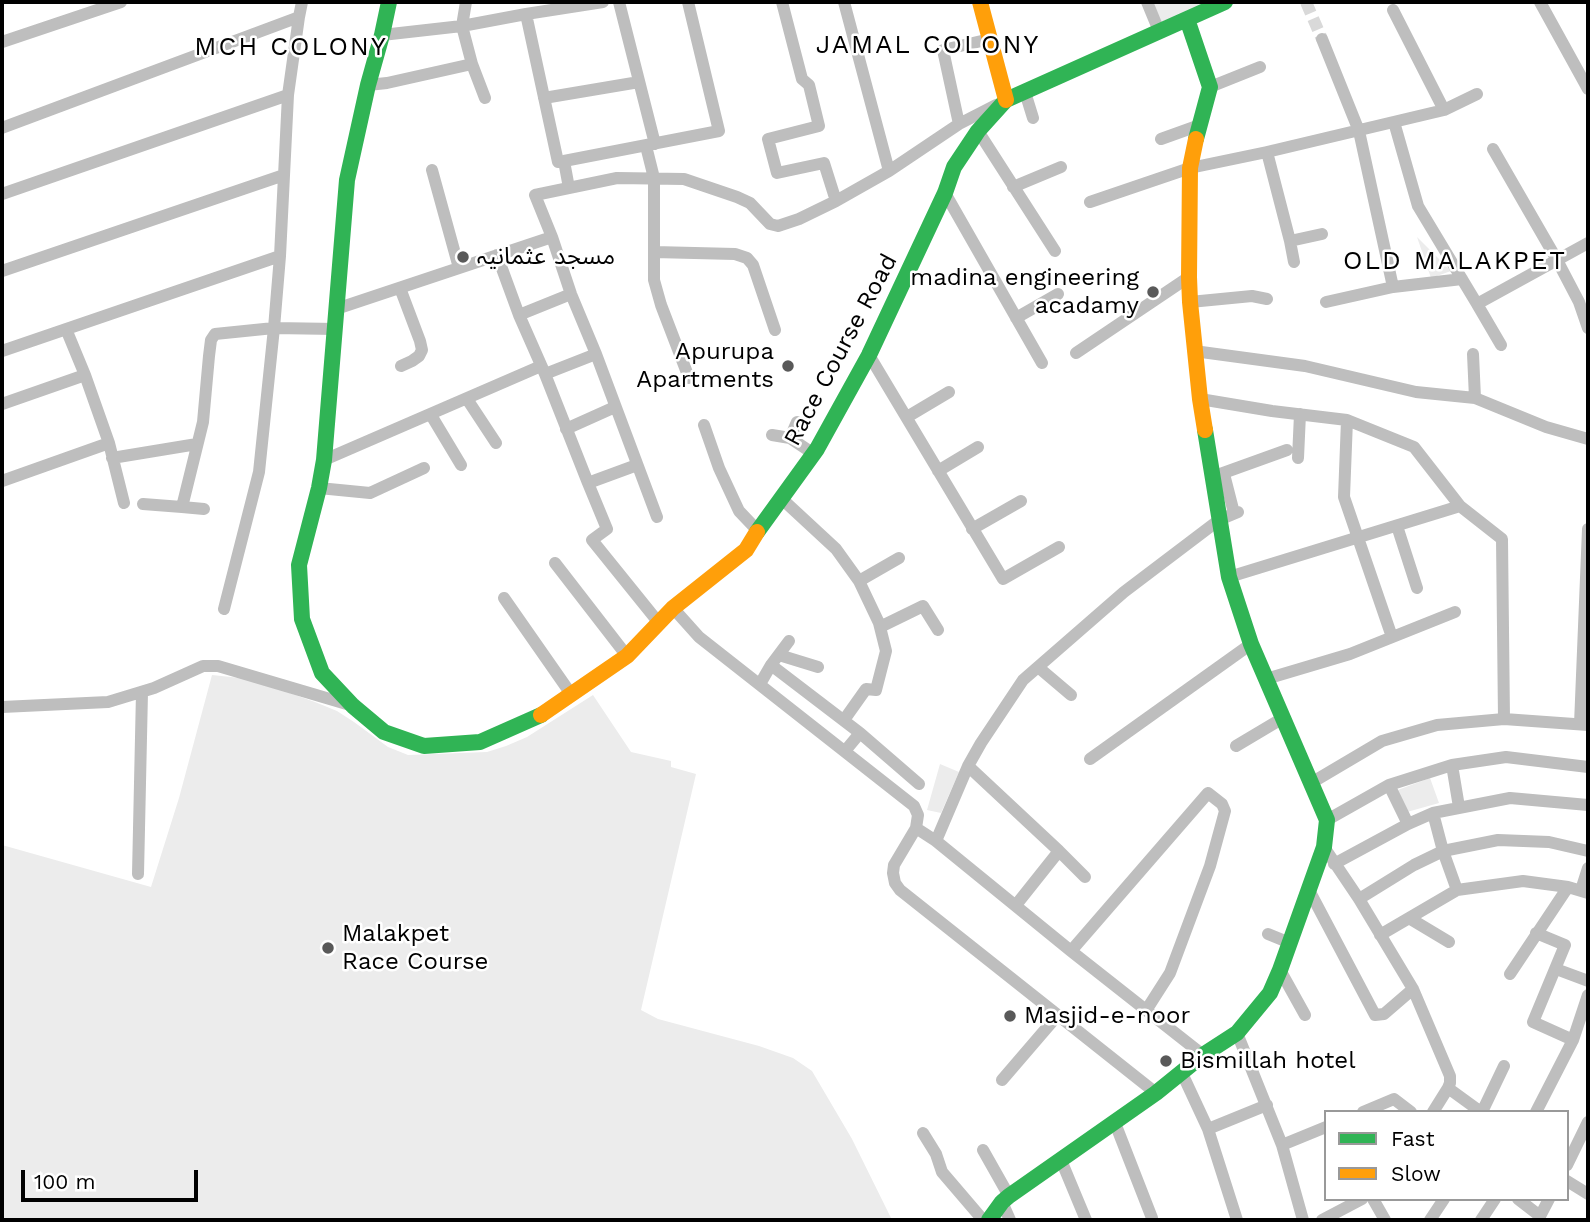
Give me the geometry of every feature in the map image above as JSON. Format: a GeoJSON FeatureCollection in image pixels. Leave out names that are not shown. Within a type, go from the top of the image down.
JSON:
{"type":"FeatureCollection","features":[{"type":"Feature","properties":{"kind":"street"},"geometry":{"type":"LineString","coordinates":[[2,43],[121,2]]}},
{"type":"Feature","properties":{"kind":"street"},"geometry":{"type":"LineString","coordinates":[[224,609],[259,472],[280,256],[288,95],[302,2]]}},
{"type":"Feature","properties":{"kind":"street","name":"Race Course Road"},"geometry":{"type":"LineString","coordinates":[[388,2],[347,180],[324,460],[299,565],[302,619],[321,673],[353,706],[384,732],[424,746],[480,742],[541,715],[627,656],[673,608],[746,550],[814,454],[869,355],[945,193],[954,167],[978,131],[1006,100],[1224,2]]}},
{"type":"Feature","properties":{"kind":"street"},"geometry":{"type":"LineString","coordinates":[[466,2],[462,26],[485,98]]}},
{"type":"Feature","properties":{"kind":"street"},"geometry":{"type":"LineString","coordinates":[[382,35],[462,26],[603,2]]}},
{"type":"Feature","properties":{"kind":"street"},"geometry":{"type":"LineString","coordinates":[[619,2],[651,145],[654,178],[654,280],[689,378]]}},
{"type":"Feature","properties":{"kind":"street"},"geometry":{"type":"LineString","coordinates":[[526,13],[558,162],[719,131],[688,2]]}},
{"type":"Feature","properties":{"kind":"street"},"geometry":{"type":"LineString","coordinates":[[782,2],[802,79],[809,85],[820,126],[768,139],[777,173],[824,163],[836,201]]}},
{"type":"Feature","properties":{"kind":"street"},"geometry":{"type":"LineString","coordinates":[[844,2],[889,170]]}},
{"type":"Feature","properties":{"kind":"street"},"geometry":{"type":"LineString","coordinates":[[657,517],[535,195],[617,177],[684,179],[750,203],[770,224],[778,226],[799,219],[836,201],[959,124],[1006,100],[979,2]]}},
{"type":"Feature","properties":{"kind":"street"},"geometry":{"type":"LineString","coordinates":[[1147,2],[1159,31]]}},
{"type":"Feature","properties":{"kind":"street"},"geometry":{"type":"LineString","coordinates":[[1540,2],[1588,89]]}},
{"type":"Feature","properties":{"kind":"street"},"geometry":{"type":"LineString","coordinates":[[1393,10],[1444,110]]}},
{"type":"Feature","properties":{"kind":"street"},"geometry":{"type":"LineString","coordinates":[[2,128],[299,17]]}},
{"type":"Feature","properties":{"kind":"street"},"geometry":{"type":"LineString","coordinates":[[989,1220],[1005,1199],[1115,1123],[1181,1071],[1237,1033],[1269,993],[1280,970],[1324,847],[1326,820],[1251,644],[1229,577],[1230,515],[1200,399],[1190,302],[1190,168],[1210,87],[1187,19]]}},
{"type":"Feature","properties":{"kind":"street"},"geometry":{"type":"LineString","coordinates":[[1322,38],[1359,131],[1393,287]]}},
{"type":"Feature","properties":{"kind":"street"},"geometry":{"type":"LineString","coordinates":[[959,124],[943,50],[990,39]]}},
{"type":"Feature","properties":{"kind":"street"},"geometry":{"type":"LineString","coordinates":[[368,85],[472,64]]}},
{"type":"Feature","properties":{"kind":"street"},"geometry":{"type":"LineString","coordinates":[[1210,87],[1260,67]]}},
{"type":"Feature","properties":{"kind":"street"},"geometry":{"type":"LineString","coordinates":[[544,98],[639,82]]}},
{"type":"Feature","properties":{"kind":"street"},"geometry":{"type":"LineString","coordinates":[[1025,92],[1033,118]]}},
{"type":"Feature","properties":{"kind":"street"},"geometry":{"type":"LineString","coordinates":[[1090,202],[1190,168],[1444,110],[1477,94]]}},
{"type":"Feature","properties":{"kind":"street"},"geometry":{"type":"LineString","coordinates":[[2,194],[288,95]]}},
{"type":"Feature","properties":{"kind":"street"},"geometry":{"type":"LineString","coordinates":[[1394,122],[1418,206],[1501,345]]}},
{"type":"Feature","properties":{"kind":"street"},"geometry":{"type":"LineString","coordinates":[[1161,139],[1200,125]]}},
{"type":"Feature","properties":{"kind":"street"},"geometry":{"type":"LineString","coordinates":[[978,131],[1055,251]]}},
{"type":"Feature","properties":{"kind":"street"},"geometry":{"type":"LineString","coordinates":[[1493,149],[1579,302],[1588,328]]}},
{"type":"Feature","properties":{"kind":"street"},"geometry":{"type":"LineString","coordinates":[[1267,152],[1294,262]]}},
{"type":"Feature","properties":{"kind":"street"},"geometry":{"type":"LineString","coordinates":[[564,161],[569,188]]}},
{"type":"Feature","properties":{"kind":"street"},"geometry":{"type":"LineString","coordinates":[[1013,187],[1061,167]]}},
{"type":"Feature","properties":{"kind":"street"},"geometry":{"type":"LineString","coordinates":[[432,170],[458,268]]}},
{"type":"Feature","properties":{"kind":"street"},"geometry":{"type":"LineString","coordinates":[[2,271],[284,175]]}},
{"type":"Feature","properties":{"kind":"street"},"geometry":{"type":"LineString","coordinates":[[945,193],[1042,363]]}},
{"type":"Feature","properties":{"kind":"street"},"geometry":{"type":"LineString","coordinates":[[1290,241],[1322,234]]}},
{"type":"Feature","properties":{"kind":"street"},"geometry":{"type":"LineString","coordinates":[[336,309],[552,237]]}},
{"type":"Feature","properties":{"kind":"street"},"geometry":{"type":"LineString","coordinates":[[1477,304],[1588,243]]}},
{"type":"Feature","properties":{"kind":"street"},"geometry":{"type":"LineString","coordinates":[[654,252],[735,254],[747,258],[753,265],[775,330]]}},
{"type":"Feature","properties":{"kind":"street"},"geometry":{"type":"LineString","coordinates":[[496,255],[607,529],[592,540],[659,624]]}},
{"type":"Feature","properties":{"kind":"street"},"geometry":{"type":"LineString","coordinates":[[2,351],[280,256]]}},
{"type":"Feature","properties":{"kind":"street"},"geometry":{"type":"LineString","coordinates":[[1076,353],[1189,277]]}},
{"type":"Feature","properties":{"kind":"street"},"geometry":{"type":"LineString","coordinates":[[1326,302],[1393,287],[1462,279]]}},
{"type":"Feature","properties":{"kind":"street"},"geometry":{"type":"LineString","coordinates":[[400,288],[422,350],[412,361],[401,366]]}},
{"type":"Feature","properties":{"kind":"street"},"geometry":{"type":"LineString","coordinates":[[519,315],[571,294]]}},
{"type":"Feature","properties":{"kind":"street"},"geometry":{"type":"LineString","coordinates":[[1016,318],[1058,294]]}},
{"type":"Feature","properties":{"kind":"street"},"geometry":{"type":"LineString","coordinates":[[1190,302],[1252,296],[1268,299]]}},
{"type":"Feature","properties":{"kind":"street"},"geometry":{"type":"LineString","coordinates":[[183,507],[203,422],[211,340],[215,334],[274,328],[336,329]]}},
{"type":"Feature","properties":{"kind":"street"},"geometry":{"type":"LineString","coordinates":[[66,329],[109,443],[124,503]]}},
{"type":"Feature","properties":{"kind":"street"},"geometry":{"type":"LineString","coordinates":[[1194,351],[1305,366],[1416,391],[1475,398],[1546,427],[1588,439]]}},
{"type":"Feature","properties":{"kind":"street"},"geometry":{"type":"LineString","coordinates":[[324,460],[467,399],[543,370],[596,354]]}},
{"type":"Feature","properties":{"kind":"street"},"geometry":{"type":"LineString","coordinates":[[1473,354],[1475,398]]}},
{"type":"Feature","properties":{"kind":"street"},"geometry":{"type":"LineString","coordinates":[[869,355],[1003,579],[1059,547]]}},
{"type":"Feature","properties":{"kind":"street"},"geometry":{"type":"LineString","coordinates":[[2,404],[85,375]]}},
{"type":"Feature","properties":{"kind":"street"},"geometry":{"type":"LineString","coordinates":[[907,417],[949,392]]}},
{"type":"Feature","properties":{"kind":"street"},"geometry":{"type":"LineString","coordinates":[[467,399],[496,443]]}},
{"type":"Feature","properties":{"kind":"street"},"geometry":{"type":"LineString","coordinates":[[1200,399],[1347,420],[1413,447],[1460,506],[1502,539],[1504,719]]}},
{"type":"Feature","properties":{"kind":"street"},"geometry":{"type":"LineString","coordinates":[[566,429],[615,407]]}},
{"type":"Feature","properties":{"kind":"street"},"geometry":{"type":"LineString","coordinates":[[1298,458],[1300,414]]}},
{"type":"Feature","properties":{"kind":"street"},"geometry":{"type":"LineString","coordinates":[[431,415],[461,465]]}},
{"type":"Feature","properties":{"kind":"street"},"geometry":{"type":"LineString","coordinates":[[1347,420],[1344,497],[1392,637]]}},
{"type":"Feature","properties":{"kind":"street"},"geometry":{"type":"LineString","coordinates":[[790,438],[797,422]]}},
{"type":"Feature","properties":{"kind":"street"},"geometry":{"type":"LineString","coordinates":[[704,425],[719,468],[740,511],[758,531]]}},
{"type":"Feature","properties":{"kind":"street"},"geometry":{"type":"LineString","coordinates":[[772,435],[790,438],[814,454]]}},
{"type":"Feature","properties":{"kind":"street"},"geometry":{"type":"LineString","coordinates":[[2,481],[109,443]]}},
{"type":"Feature","properties":{"kind":"street"},"geometry":{"type":"LineString","coordinates":[[112,458],[197,444]]}},
{"type":"Feature","properties":{"kind":"street"},"geometry":{"type":"LineString","coordinates":[[938,471],[978,447]]}},
{"type":"Feature","properties":{"kind":"street"},"geometry":{"type":"LineString","coordinates":[[1218,476],[1287,450]]}},
{"type":"Feature","properties":{"kind":"street"},"geometry":{"type":"LineString","coordinates":[[588,483],[638,465]]}},
{"type":"Feature","properties":{"kind":"street"},"geometry":{"type":"LineString","coordinates":[[319,488],[370,492],[425,468]]}},
{"type":"Feature","properties":{"kind":"street"},"geometry":{"type":"LineString","coordinates":[[782,499],[836,549],[859,580],[880,627],[886,651],[876,690],[866,689],[844,720]]}},
{"type":"Feature","properties":{"kind":"street"},"geometry":{"type":"LineString","coordinates":[[972,529],[1021,501]]}},
{"type":"Feature","properties":{"kind":"street"},"geometry":{"type":"LineString","coordinates":[[143,504],[204,509]]}},
{"type":"Feature","properties":{"kind":"street"},"geometry":{"type":"LineString","coordinates":[[1229,577],[1460,506]]}},
{"type":"Feature","properties":{"kind":"street"},"geometry":{"type":"LineString","coordinates":[[936,841],[968,766],[1023,680],[1124,592],[1230,515]]}},
{"type":"Feature","properties":{"kind":"street"},"geometry":{"type":"LineString","coordinates":[[1397,526],[1417,589]]}},
{"type":"Feature","properties":{"kind":"street"},"geometry":{"type":"LineString","coordinates":[[1311,783],[1382,741],[1437,725],[1504,719],[1584,725],[1588,529]]}},
{"type":"Feature","properties":{"kind":"street"},"geometry":{"type":"LineString","coordinates":[[859,580],[899,558]]}},
{"type":"Feature","properties":{"kind":"street"},"geometry":{"type":"LineString","coordinates":[[555,564],[627,656]]}},
{"type":"Feature","properties":{"kind":"street"},"geometry":{"type":"LineString","coordinates":[[504,598],[571,695]]}},
{"type":"Feature","properties":{"kind":"street"},"geometry":{"type":"LineString","coordinates":[[880,627],[923,606],[937,630]]}},
{"type":"Feature","properties":{"kind":"street"},"geometry":{"type":"LineString","coordinates":[[673,608],[699,637],[914,806],[918,815],[915,828],[894,865],[895,883],[900,890],[1156,1093]]}},
{"type":"Feature","properties":{"kind":"street"},"geometry":{"type":"LineString","coordinates":[[1266,679],[1350,654],[1455,612]]}},
{"type":"Feature","properties":{"kind":"street"},"geometry":{"type":"LineString","coordinates":[[760,684],[789,641]]}},
{"type":"Feature","properties":{"kind":"street"},"geometry":{"type":"LineString","coordinates":[[1090,759],[1251,644]]}},
{"type":"Feature","properties":{"kind":"street"},"geometry":{"type":"LineString","coordinates":[[775,660],[919,784]]}},
{"type":"Feature","properties":{"kind":"street"},"geometry":{"type":"LineString","coordinates":[[775,660],[818,667]]}},
{"type":"Feature","properties":{"kind":"street"},"geometry":{"type":"LineString","coordinates":[[2,707],[108,702],[154,688],[203,666],[218,666],[353,706]]}},
{"type":"Feature","properties":{"kind":"street"},"geometry":{"type":"LineString","coordinates":[[1038,667],[1071,695]]}},
{"type":"Feature","properties":{"kind":"street"},"geometry":{"type":"LineString","coordinates":[[138,874],[142,692]]}},
{"type":"Feature","properties":{"kind":"street"},"geometry":{"type":"LineString","coordinates":[[1236,746],[1283,718]]}},
{"type":"Feature","properties":{"kind":"street"},"geometry":{"type":"LineString","coordinates":[[845,751],[860,733]]}},
{"type":"Feature","properties":{"kind":"street"},"geometry":{"type":"LineString","coordinates":[[1326,820],[1389,785],[1452,765],[1506,757],[1588,767]]}},
{"type":"Feature","properties":{"kind":"street"},"geometry":{"type":"LineString","coordinates":[[1452,765],[1459,807]]}},
{"type":"Feature","properties":{"kind":"street"},"geometry":{"type":"LineString","coordinates":[[968,766],[1085,877]]}},
{"type":"Feature","properties":{"kind":"street"},"geometry":{"type":"LineString","coordinates":[[1389,785],[1408,824]]}},
{"type":"Feature","properties":{"kind":"street"},"geometry":{"type":"LineString","coordinates":[[1071,951],[1208,793],[1222,804],[1225,811],[1210,866],[1170,973],[1147,1009]]}},
{"type":"Feature","properties":{"kind":"street"},"geometry":{"type":"LineString","coordinates":[[1334,864],[1433,813],[1510,798],[1588,805]]}},
{"type":"Feature","properties":{"kind":"street"},"geometry":{"type":"LineString","coordinates":[[1433,813],[1457,890]]}},
{"type":"Feature","properties":{"kind":"street"},"geometry":{"type":"LineString","coordinates":[[915,828],[936,841],[1203,1055]]}},
{"type":"Feature","properties":{"kind":"street"},"geometry":{"type":"LineString","coordinates":[[1359,899],[1414,865],[1443,851],[1498,840],[1549,842],[1588,851]]}},
{"type":"Feature","properties":{"kind":"street"},"geometry":{"type":"LineString","coordinates":[[1324,847],[1413,989],[1450,1076],[1448,1088],[1434,1110]]}},
{"type":"Feature","properties":{"kind":"street"},"geometry":{"type":"LineString","coordinates":[[1016,905],[1059,851]]}},
{"type":"Feature","properties":{"kind":"street"},"geometry":{"type":"LineString","coordinates":[[1510,974],[1536,933],[1579,890],[1588,868]]}},
{"type":"Feature","properties":{"kind":"street"},"geometry":{"type":"LineString","coordinates":[[1380,935],[1457,890],[1523,881],[1579,890]]}},
{"type":"Feature","properties":{"kind":"street"},"geometry":{"type":"LineString","coordinates":[[1309,890],[1375,1015],[1384,1014],[1413,989]]}},
{"type":"Feature","properties":{"kind":"street"},"geometry":{"type":"LineString","coordinates":[[1409,918],[1449,942]]}},
{"type":"Feature","properties":{"kind":"street"},"geometry":{"type":"LineString","coordinates":[[1536,933],[1565,945],[1533,1021],[1573,1040]]}},
{"type":"Feature","properties":{"kind":"street"},"geometry":{"type":"LineString","coordinates":[[1268,934],[1290,943]]}},
{"type":"Feature","properties":{"kind":"street"},"geometry":{"type":"LineString","coordinates":[[1556,969],[1588,981]]}},
{"type":"Feature","properties":{"kind":"street"},"geometry":{"type":"LineString","coordinates":[[1280,970],[1305,1015]]}},
{"type":"Feature","properties":{"kind":"street"},"geometry":{"type":"LineString","coordinates":[[1537,1110],[1586,1011],[1588,995]]}},
{"type":"Feature","properties":{"kind":"street"},"geometry":{"type":"LineString","coordinates":[[1002,1080],[1057,1016]]}},
{"type":"Feature","properties":{"kind":"street"},"geometry":{"type":"LineString","coordinates":[[1237,1033],[1282,1145],[1303,1220]]}},
{"type":"Feature","properties":{"kind":"street"},"geometry":{"type":"LineString","coordinates":[[1483,1110],[1504,1066]]}},
{"type":"Feature","properties":{"kind":"street"},"geometry":{"type":"LineString","coordinates":[[1181,1071],[1208,1129],[1237,1220]]}},
{"type":"Feature","properties":{"kind":"street"},"geometry":{"type":"LineString","coordinates":[[1448,1088],[1479,1110]]}},
{"type":"Feature","properties":{"kind":"street"},"geometry":{"type":"LineString","coordinates":[[1368,1110],[1394,1099],[1408,1110]]}},
{"type":"Feature","properties":{"kind":"street"},"geometry":{"type":"LineString","coordinates":[[1208,1129],[1267,1105]]}},
{"type":"Feature","properties":{"kind":"street"},"geometry":{"type":"LineString","coordinates":[[1569,1161],[1588,1122]]}},
{"type":"Feature","properties":{"kind":"street"},"geometry":{"type":"LineString","coordinates":[[1115,1123],[1153,1218]]}},
{"type":"Feature","properties":{"kind":"street"},"geometry":{"type":"LineString","coordinates":[[1282,1145],[1324,1128]]}},
{"type":"Feature","properties":{"kind":"street"},"geometry":{"type":"LineString","coordinates":[[923,1133],[936,1154],[942,1172],[983,1220]]}},
{"type":"Feature","properties":{"kind":"street"},"geometry":{"type":"LineString","coordinates":[[983,1150],[1005,1199],[1010,1220]]}},
{"type":"Feature","properties":{"kind":"street"},"geometry":{"type":"LineString","coordinates":[[1061,1160],[1086,1220]]}},
{"type":"Feature","properties":{"kind":"street"},"geometry":{"type":"LineString","coordinates":[[1569,1182],[1588,1194]]}},
{"type":"Feature","properties":{"kind":"street"},"geometry":{"type":"LineString","coordinates":[[1322,1220],[1358,1201]]}},
{"type":"Feature","properties":{"kind":"street"},"geometry":{"type":"LineString","coordinates":[[1374,1201],[1385,1220]]}},
{"type":"Feature","properties":{"kind":"street"},"geometry":{"type":"LineString","coordinates":[[1430,1220],[1443,1201]]}},
{"type":"Feature","properties":{"kind":"street"},"geometry":{"type":"LineString","coordinates":[[1481,1220],[1494,1201]]}},
{"type":"Feature","properties":{"kind":"street"},"geometry":{"type":"LineString","coordinates":[[1520,1201],[1539,1218],[1548,1201]]}},
{"type":"Feature","properties":{"kind":"shaded area"},"geometry":{"type":"Polygon","coordinates":[[[1151,2],[1210,2],[1159,23],[1151,2]]]}},
{"type":"Feature","properties":{"kind":"shaded area"},"geometry":{"type":"Polygon","coordinates":[[[1417,237],[1451,271],[1431,278],[1417,237]]]}},
{"type":"Feature","properties":{"kind":"shaded area","name":"Malakpet Race Course"},"geometry":{"type":"Polygon","coordinates":[[[212,675],[250,679],[315,702],[337,711],[388,747],[408,755],[487,752],[506,746],[527,737],[593,695],[631,752],[671,761],[671,767],[696,774],[641,1010],[658,1019],[793,1058],[812,1071],[852,1139],[892,1220],[2,1220],[2,845],[151,887],[179,798],[212,675]]]}},
{"type":"Feature","properties":{"kind":"shaded area"},"geometry":{"type":"Polygon","coordinates":[[[940,764],[959,772],[941,813],[927,810],[940,764]]]}},
{"type":"Feature","properties":{"kind":"shaded area"},"geometry":{"type":"Polygon","coordinates":[[[1430,778],[1439,803],[1407,812],[1395,791],[1430,778]]]}},
{"type":"Feature","properties":{"kind":"tunnel"},"geometry":{"type":"LineString","coordinates":[[1306,2],[1322,39]]}},
{"type":"Feature","properties":{"kind":"traffic: fast"},"geometry":{"type":"LineString","coordinates":[[389,2],[347,180],[324,460],[299,565],[302,619],[322,673],[353,706],[384,732],[424,746],[480,742],[541,715]]}},
{"type":"Feature","properties":{"kind":"traffic: fast"},"geometry":{"type":"LineString","coordinates":[[757,532],[817,449],[869,355],[945,193],[954,167],[978,131],[1006,100],[1225,2]]}},
{"type":"Feature","properties":{"kind":"traffic: fast"},"geometry":{"type":"LineString","coordinates":[[1187,19],[1210,87],[1196,139]]}},
{"type":"Feature","properties":{"kind":"traffic: fast"},"geometry":{"type":"LineString","coordinates":[[989,1220],[1009,1196],[1237,1033],[1270,993],[1324,847],[1327,820],[1251,644],[1229,577],[1205,430]]}},
{"type":"Feature","properties":{"kind":"traffic: slow"},"geometry":{"type":"LineString","coordinates":[[980,2],[1006,100]]}},
{"type":"Feature","properties":{"kind":"traffic: slow"},"geometry":{"type":"LineString","coordinates":[[1196,139],[1190,168],[1189,277],[1205,430]]}},
{"type":"Feature","properties":{"kind":"traffic: slow"},"geometry":{"type":"LineString","coordinates":[[541,715],[627,656],[673,608],[746,550],[757,532]]}},
{"type":"Feature","properties":{"kind":"place","name":"مسجد عثمانیہ"},"geometry":{"type":"Point","coordinates":[463,257]}},
{"type":"Feature","properties":{"kind":"place","name":"madina engineering acadamy"},"geometry":{"type":"Point","coordinates":[1153,292]}},
{"type":"Feature","properties":{"kind":"place","name":"Apurupa Apartments"},"geometry":{"type":"Point","coordinates":[788,366]}},
{"type":"Feature","properties":{"kind":"place","name":"Malakpet Race Course"},"geometry":{"type":"Point","coordinates":[328,948]}},
{"type":"Feature","properties":{"kind":"place","name":"Masjid-e-noor"},"geometry":{"type":"Point","coordinates":[1010,1016]}},
{"type":"Feature","properties":{"kind":"place","name":"Bismillah hotel"},"geometry":{"type":"Point","coordinates":[1166,1061]}},
{"type":"Feature","properties":{"kind":"district","name":"JAMAL COLONY"},"geometry":{"type":"Point","coordinates":[928,45]}},
{"type":"Feature","properties":{"kind":"district","name":"MCH COLONY"},"geometry":{"type":"Point","coordinates":[291,47]}},
{"type":"Feature","properties":{"kind":"district","name":"OLD MALAKPET"},"geometry":{"type":"Point","coordinates":[1455,261]}}]}
